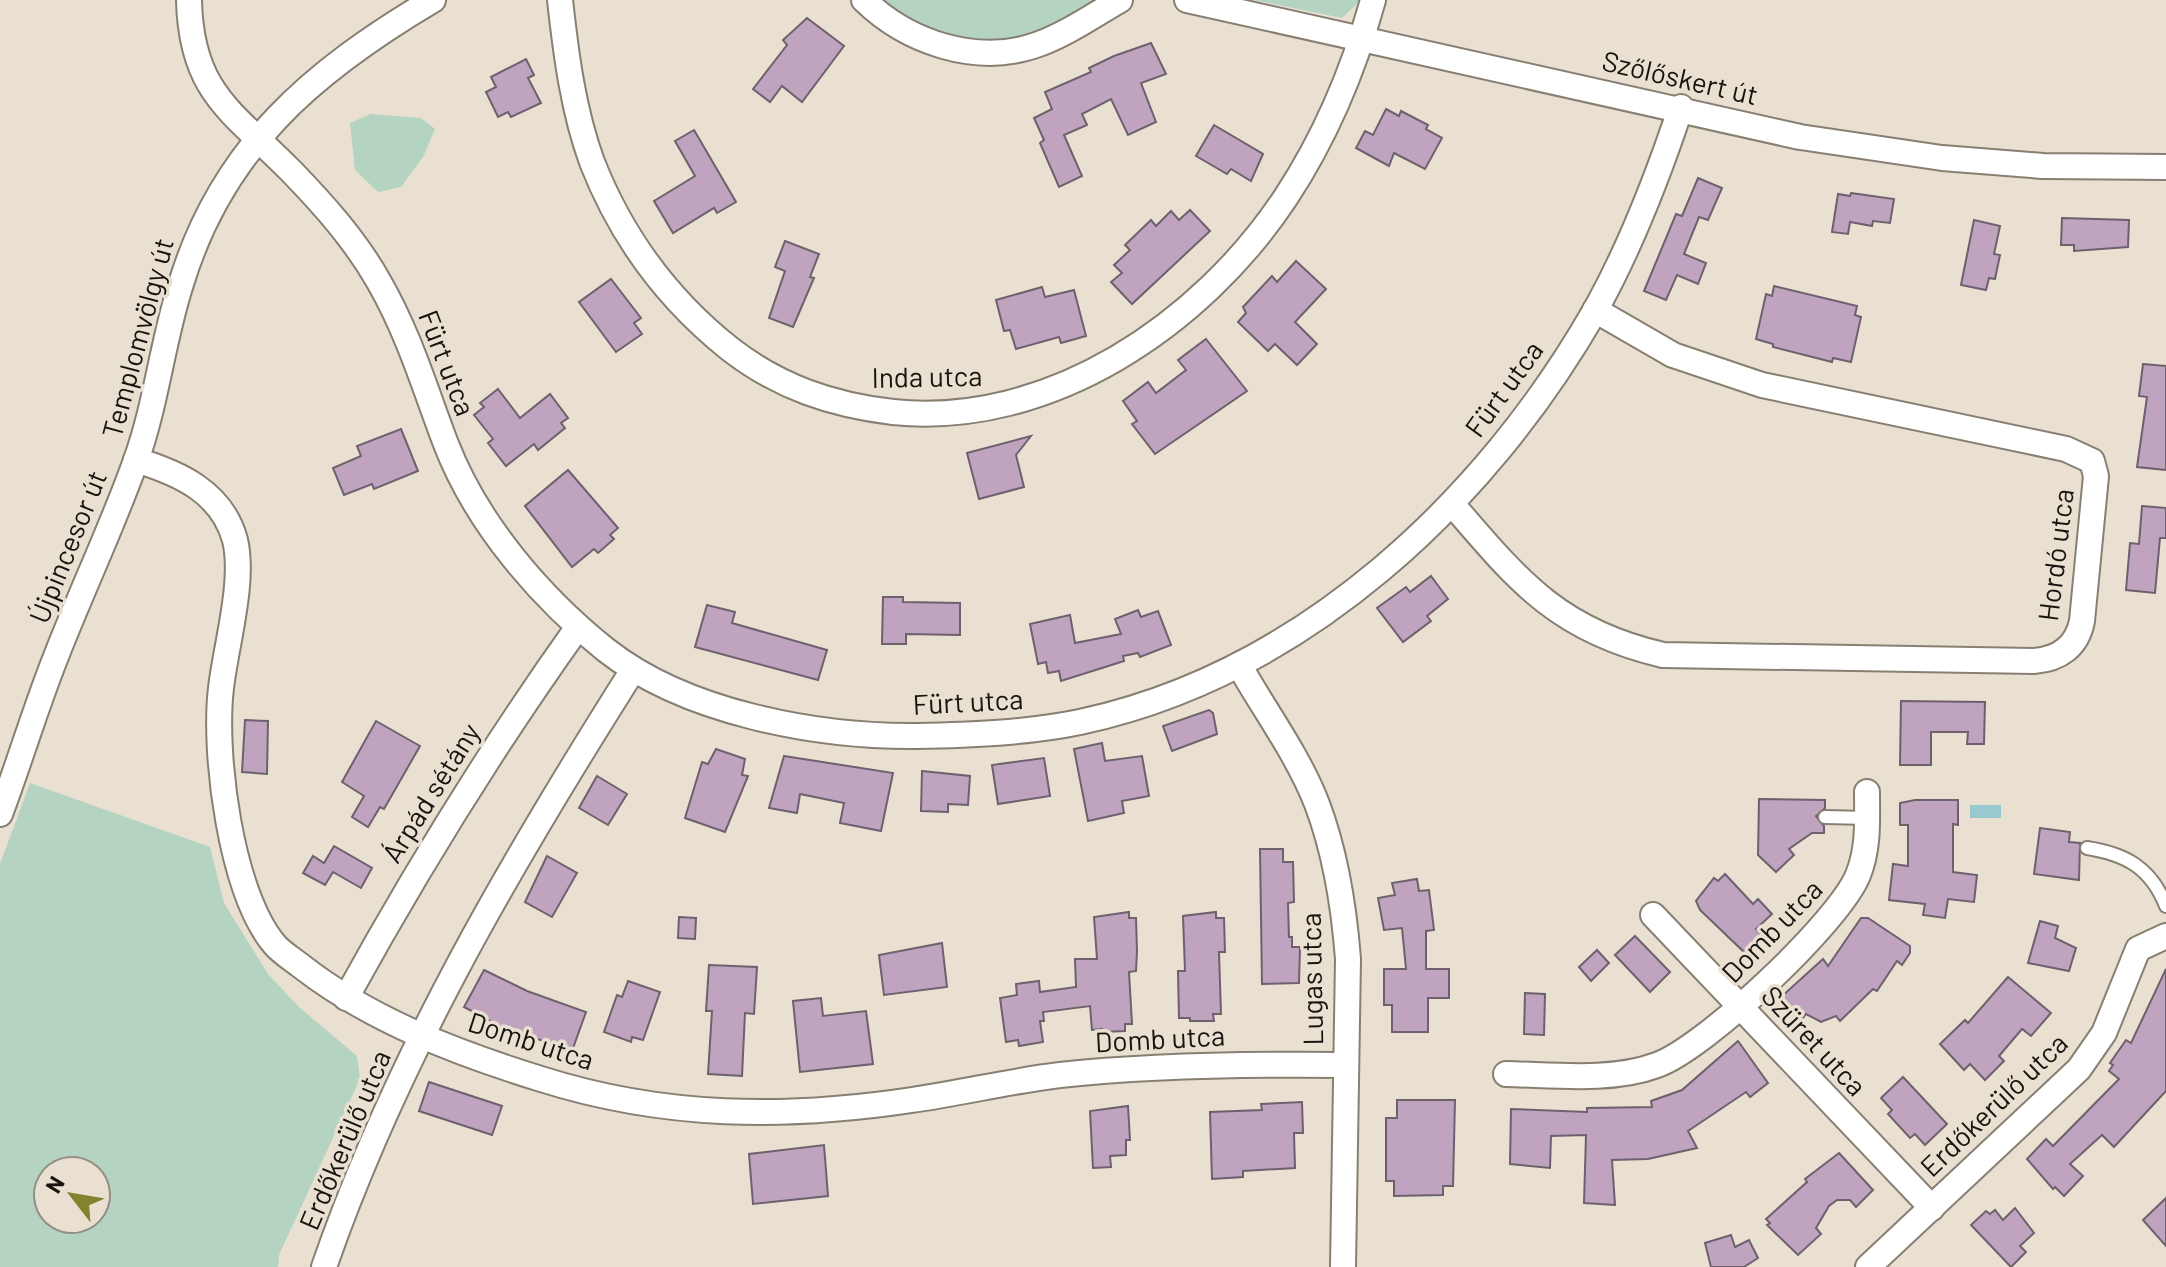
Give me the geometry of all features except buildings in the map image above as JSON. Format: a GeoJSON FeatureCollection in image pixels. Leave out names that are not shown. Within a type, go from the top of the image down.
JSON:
{"type":"FeatureCollection","features":[{"type":"Feature","properties":{"kind":"street","name":"Fürt utca"},"geometry":{"type":"LineString","coordinates":[[189,0],[193,44],[201,71],[215,97],[288,168],[354,242],[401,324],[448,450],[478,505],[507,550],[578,627],[633,670],[669,690],[723,710],[871,736],[987,735],[1082,721],[1162,696],[1239,665],[1314,619],[1389,562],[1453,505],[1530,411],[1595,310],[1659,170],[1681,107]]}},
{"type":"Feature","properties":{"kind":"street","name":"Templomvölgy út"},"geometry":{"type":"LineString","coordinates":[[136,460],[192,249],[202,223],[256,139],[287,104],[332,65],[375,34],[433,0]]}},
{"type":"Feature","properties":{"kind":"street","name":"Inda utca"},"geometry":{"type":"LineString","coordinates":[[560,0],[567,60],[592,160],[633,245],[657,277],[711,334],[767,375],[811,396],[855,408],[910,413],[969,411],[1005,405],[1049,391],[1098,370],[1141,342],[1207,289],[1256,236],[1293,186],[1334,110],[1363,38],[1373,0]]}},
{"type":"Feature","properties":{"kind":"street"},"geometry":{"type":"LineString","coordinates":[[864,0],[906,31],[973,53],[1007,52],[1034,46],[1064,34],[1120,0]]}},
{"type":"Feature","properties":{"kind":"street","name":"Szőlőskert út"},"geometry":{"type":"LineString","coordinates":[[1187,0],[1681,107],[1800,137],[1942,158],[2043,166],[2166,167]]}},
{"type":"Feature","properties":{"kind":"street","name":"Hordó utca"},"geometry":{"type":"LineString","coordinates":[[1453,505],[1533,595],[1598,634],[1629,647],[1663,655],[2034,661],[2058,656],[2073,643],[2082,621],[2096,476],[2092,461],[2066,449],[1762,385],[1673,355],[1595,310]]}},
{"type":"Feature","properties":{"kind":"street","name":"Újpincesor út"},"geometry":{"type":"LineString","coordinates":[[0,814],[56,657],[136,460]]}},
{"type":"Feature","properties":{"kind":"street","name":"Domb utca"},"geometry":{"type":"LineString","coordinates":[[136,460],[166,469],[201,489],[214,500],[235,539],[238,568],[220,695],[220,760],[233,847],[254,912],[275,946],[346,998],[424,1037],[555,1083],[689,1111],[742,1115],[909,1101],[1054,1076],[1118,1070],[1343,1065]]}},
{"type":"Feature","properties":{"kind":"street","name":"Árpád sétány"},"geometry":{"type":"LineString","coordinates":[[346,998],[419,865],[578,627]]}},
{"type":"Feature","properties":{"kind":"street","name":"Lugas utca"},"geometry":{"type":"LineString","coordinates":[[1239,665],[1298,763],[1317,804],[1334,861],[1344,915],[1348,959],[1343,1065],[1343,1267]]}},
{"type":"Feature","properties":{"kind":"street"},"geometry":{"type":"LineString","coordinates":[[424,1037],[549,806],[633,670]]}},
{"type":"Feature","properties":{"kind":"street","name":"Domb utca"},"geometry":{"type":"LineString","coordinates":[[1506,1074],[1611,1075],[1658,1065],[1740,1007],[1843,903],[1864,856],[1867,792]]}},
{"type":"Feature","properties":{"kind":"street","name":"Szüret utca"},"geometry":{"type":"LineString","coordinates":[[1653,915],[1932,1208]]}},
{"type":"Feature","properties":{"kind":"street","name":"Erdőkerülő utca"},"geometry":{"type":"LineString","coordinates":[[1868,1267],[2079,1069],[2104,1033],[2138,949],[2166,936]]}},
{"type":"Feature","properties":{"kind":"street","name":"Erdőkerülő utca"},"geometry":{"type":"LineString","coordinates":[[324,1267],[376,1130],[424,1037]]}},
{"type":"Feature","properties":{"kind":"lane"},"geometry":{"type":"LineString","coordinates":[[1825,817],[1867,818]]}},
{"type":"Feature","properties":{"kind":"lane"},"geometry":{"type":"LineString","coordinates":[[2087,848],[2133,861],[2152,879],[2166,906]]}},
{"type":"Feature","properties":{"kind":"green space"},"geometry":{"type":"Polygon","coordinates":[[[882,0],[1099,0],[1042,32],[990,43],[939,32],[882,0]]]}},
{"type":"Feature","properties":{"kind":"green space"},"geometry":{"type":"Polygon","coordinates":[[[1254,0],[1361,0],[1342,18],[1254,0]]]}},
{"type":"Feature","properties":{"kind":"green space"},"geometry":{"type":"Polygon","coordinates":[[[371,114],[421,118],[435,129],[423,157],[401,187],[378,192],[355,170],[350,123],[371,114]]]}},
{"type":"Feature","properties":{"kind":"green space"},"geometry":{"type":"Polygon","coordinates":[[[30,783],[210,847],[224,903],[268,974],[300,1008],[357,1056],[360,1079],[279,1255],[278,1267],[0,1267],[0,864],[30,783]]]}},
{"type":"Feature","properties":{"kind":"water"},"geometry":{"type":"Polygon","coordinates":[[[1970,805],[2001,805],[2001,818],[1970,818],[1970,805]]]}}]}
